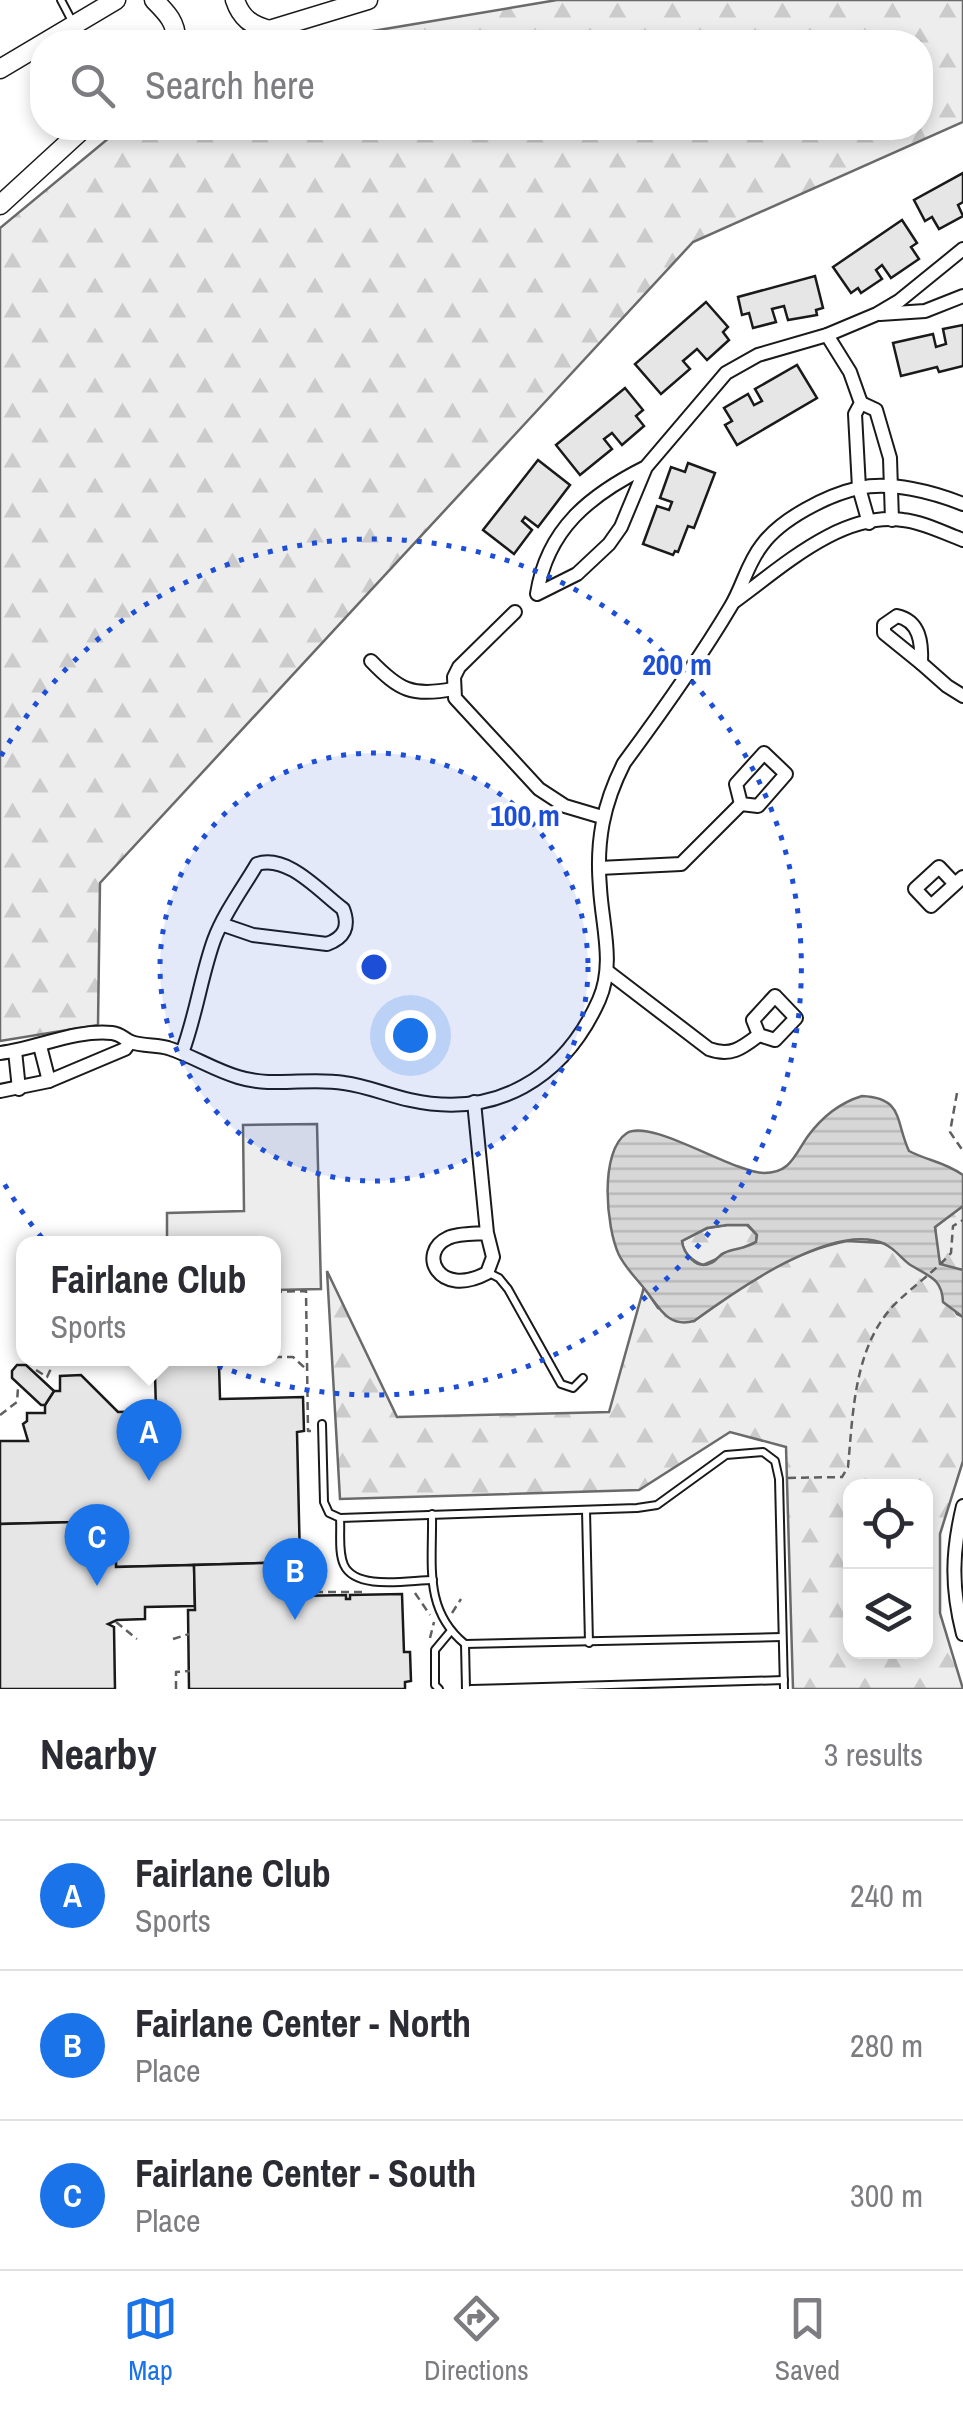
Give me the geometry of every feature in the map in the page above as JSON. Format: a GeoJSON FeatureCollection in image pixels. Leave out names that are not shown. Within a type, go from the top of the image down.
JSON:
{"type":"FeatureCollection","features":[{"type":"Feature","properties":{"kind":"street"},"geometry":{"type":"LineString","coordinates":[[62,30],[116,0]]}},
{"type":"Feature","properties":{"kind":"street"},"geometry":{"type":"LineString","coordinates":[[154,0],[177,30]]}},
{"type":"Feature","properties":{"kind":"street"},"geometry":{"type":"LineString","coordinates":[[235,0],[242,16],[254,26],[269,30],[368,0]]}},
{"type":"Feature","properties":{"kind":"street"},"geometry":{"type":"LineString","coordinates":[[0,69],[30,50]]}},
{"type":"Feature","properties":{"kind":"street"},"geometry":{"type":"LineString","coordinates":[[0,205],[71,140]]}},
{"type":"Feature","properties":{"kind":"street"},"geometry":{"type":"LineString","coordinates":[[646,468],[608,486],[575,513],[548,553],[537,594],[576,574],[609,544],[626,517],[646,468],[726,372],[758,354],[826,335],[878,314],[963,249]]}},
{"type":"Feature","properties":{"kind":"street"},"geometry":{"type":"LineString","coordinates":[[878,314],[924,311],[963,296]]}},
{"type":"Feature","properties":{"kind":"street"},"geometry":{"type":"LineString","coordinates":[[826,335],[850,372],[860,404],[855,414],[859,488],[870,523]]}},
{"type":"Feature","properties":{"kind":"street"},"geometry":{"type":"LineString","coordinates":[[860,404],[876,410],[890,458],[892,520]]}},
{"type":"Feature","properties":{"kind":"street"},"geometry":{"type":"LineString","coordinates":[[19,1089],[7,1052],[99,1033],[124,1036],[130,1042],[182,1054],[255,1082],[341,1082],[412,1101],[474,1102],[520,1090],[560,1061],[598,1003],[607,971],[599,868],[602,817],[612,787],[624,763],[733,602],[747,567],[778,526],[806,509],[859,488],[938,494],[963,504]]}},
{"type":"Feature","properties":{"kind":"street"},"geometry":{"type":"LineString","coordinates":[[733,602],[820,539],[870,523],[892,520],[928,526],[963,540]]}},
{"type":"Feature","properties":{"kind":"street"},"geometry":{"type":"LineString","coordinates":[[516,612],[459,667],[452,689],[460,708],[538,789],[566,806],[602,817]]}},
{"type":"Feature","properties":{"kind":"street"},"geometry":{"type":"LineString","coordinates":[[371,661],[393,684],[404,689],[433,693],[452,689]]}},
{"type":"Feature","properties":{"kind":"street"},"geometry":{"type":"LineString","coordinates":[[922,663],[963,696]]}},
{"type":"Feature","properties":{"kind":"street"},"geometry":{"type":"LineString","coordinates":[[599,868],[681,864],[741,804]]}},
{"type":"Feature","properties":{"kind":"street"},"geometry":{"type":"LineString","coordinates":[[182,1054],[221,924],[257,864],[288,867],[343,909],[347,919],[346,930],[338,940],[326,944],[253,935],[221,924]]}},
{"type":"Feature","properties":{"kind":"street"},"geometry":{"type":"LineString","coordinates":[[607,971],[709,1049],[738,1051],[759,1035]]}},
{"type":"Feature","properties":{"kind":"street"},"geometry":{"type":"LineString","coordinates":[[0,1092],[49,1081],[126,1049],[130,1042]]}},
{"type":"Feature","properties":{"kind":"street"},"geometry":{"type":"LineString","coordinates":[[40,1046],[49,1081]]}},
{"type":"Feature","properties":{"kind":"street"},"geometry":{"type":"LineString","coordinates":[[474,1102],[494,1257],[488,1273],[474,1280],[452,1282],[441,1276],[434,1264],[437,1248],[447,1238],[488,1233]]}},
{"type":"Feature","properties":{"kind":"street"},"geometry":{"type":"LineString","coordinates":[[963,1506],[953,1546],[955,1602],[963,1634]]}},
{"type":"Feature","properties":{"kind":"lane"},"geometry":{"type":"LineString","coordinates":[[61,0],[73,23]]}},
{"type":"Feature","properties":{"kind":"lane"},"geometry":{"type":"LineString","coordinates":[[488,1273],[508,1289],[561,1384],[573,1388],[583,1378]]}},
{"type":"Feature","properties":{"kind":"lane"},"geometry":{"type":"LineString","coordinates":[[322,1424],[324,1502],[329,1513],[340,1518],[657,1505],[726,1455],[763,1452],[774,1461],[779,1478],[784,1684],[469,1689],[465,1644]]}},
{"type":"Feature","properties":{"kind":"lane"},"geometry":{"type":"LineString","coordinates":[[586,1510],[589,1642]]}},
{"type":"Feature","properties":{"kind":"lane"},"geometry":{"type":"LineString","coordinates":[[432,1514],[434,1598],[440,1618],[465,1644],[783,1638]]}},
{"type":"Feature","properties":{"kind":"lane"},"geometry":{"type":"LineString","coordinates":[[340,1518],[341,1556],[345,1569],[354,1577],[366,1581],[433,1580]]}},
{"type":"Feature","properties":{"kind":"lane"},"geometry":{"type":"LineString","coordinates":[[438,1689],[435,1650],[450,1632]]}},
{"type":"Feature","properties":{"kind":"path"},"geometry":{"type":"LineString","coordinates":[[957,1093],[950,1121],[954,1142],[963,1151]]}},
{"type":"Feature","properties":{"kind":"path"},"geometry":{"type":"LineString","coordinates":[[954,1142],[963,1138]]}},
{"type":"Feature","properties":{"kind":"path"},"geometry":{"type":"LineString","coordinates":[[779,1478],[842,1477],[848,1467],[858,1374],[868,1348],[891,1308],[942,1262],[953,1245],[953,1226],[963,1220]]}},
{"type":"Feature","properties":{"kind":"path"},"geometry":{"type":"LineString","coordinates":[[281,1292],[306,1291],[308,1431]]}},
{"type":"Feature","properties":{"kind":"path"},"geometry":{"type":"LineString","coordinates":[[281,1357],[293,1357],[308,1373]]}},
{"type":"Feature","properties":{"kind":"path"},"geometry":{"type":"LineString","coordinates":[[36,1370],[47,1377],[52,1366]]}},
{"type":"Feature","properties":{"kind":"path"},"geometry":{"type":"LineString","coordinates":[[0,1415],[17,1402],[18,1388]]}},
{"type":"Feature","properties":{"kind":"path"},"geometry":{"type":"LineString","coordinates":[[412,1591],[434,1621]]}},
{"type":"Feature","properties":{"kind":"path"},"geometry":{"type":"LineString","coordinates":[[302,1592],[376,1592]]}},
{"type":"Feature","properties":{"kind":"path"},"geometry":{"type":"LineString","coordinates":[[451,1614],[461,1599]]}},
{"type":"Feature","properties":{"kind":"path"},"geometry":{"type":"LineString","coordinates":[[116,1622],[137,1639]]}},
{"type":"Feature","properties":{"kind":"path"},"geometry":{"type":"LineString","coordinates":[[173,1639],[189,1634]]}},
{"type":"Feature","properties":{"kind":"path"},"geometry":{"type":"LineString","coordinates":[[176,1689],[176,1672],[190,1671]]}},
{"type":"Feature","properties":{"kind":"green space"},"geometry":{"type":"Polygon","coordinates":[[[557,0],[963,0],[963,122],[933,135],[933,30],[379,30],[557,0]]]}},
{"type":"Feature","properties":{"kind":"green space"},"geometry":{"type":"Polygon","coordinates":[[[106,140],[922,140],[693,242],[100,883],[98,1025],[0,1041],[0,228],[106,140]]]}},
{"type":"Feature","properties":{"kind":"green space"},"geometry":{"type":"Polygon","coordinates":[[[317,1124],[321,1289],[281,1290],[281,1236],[167,1236],[167,1213],[244,1211],[243,1125],[317,1124]]]}},
{"type":"Feature","properties":{"kind":"green space"},"geometry":{"type":"Polygon","coordinates":[[[963,1206],[963,1270],[947,1269],[937,1259],[935,1227],[963,1206]]]}},
{"type":"Feature","properties":{"kind":"green space"},"geometry":{"type":"Polygon","coordinates":[[[747,1225],[757,1235],[756,1242],[703,1265],[686,1253],[682,1241],[708,1228],[747,1225]]]}},
{"type":"Feature","properties":{"kind":"green space"},"geometry":{"type":"Polygon","coordinates":[[[847,1241],[883,1243],[939,1283],[957,1314],[963,1317],[963,1461],[940,1534],[940,1613],[963,1689],[793,1689],[786,1447],[730,1432],[639,1490],[340,1499],[327,1271],[397,1417],[609,1412],[644,1287],[658,1308],[694,1321],[766,1272],[806,1253],[847,1241]]]}},
{"type":"Feature","properties":{"kind":"shaded area"},"geometry":{"type":"Polygon","coordinates":[[[862,1096],[885,1101],[896,1113],[909,1151],[963,1175],[963,1206],[935,1227],[940,1264],[963,1270],[963,1317],[943,1302],[940,1287],[932,1278],[892,1248],[864,1239],[839,1242],[785,1263],[694,1321],[678,1322],[666,1316],[625,1265],[614,1243],[608,1191],[612,1156],[618,1142],[627,1133],[638,1130],[654,1133],[750,1170],[773,1172],[791,1161],[825,1117],[862,1096]],[[748,1225],[707,1228],[682,1241],[683,1245],[691,1259],[705,1265],[724,1253],[756,1242],[757,1235],[748,1225]]]}},
{"type":"Feature","properties":{"kind":"building"},"geometry":{"type":"Polygon","coordinates":[[[963,173],[963,202],[958,205],[963,216],[939,229],[932,217],[925,221],[914,200],[963,173]]]}},
{"type":"Feature","properties":{"kind":"building"},"geometry":{"type":"Polygon","coordinates":[[[902,220],[917,243],[911,247],[919,259],[891,278],[882,265],[876,270],[882,279],[861,293],[858,288],[851,293],[833,267],[902,220]]]}},
{"type":"Feature","properties":{"kind":"building"},"geometry":{"type":"Polygon","coordinates":[[[815,276],[823,308],[816,310],[817,315],[788,320],[784,306],[772,309],[776,322],[753,328],[749,313],[742,315],[738,297],[815,276]]]}},
{"type":"Feature","properties":{"kind":"building"},"geometry":{"type":"Polygon","coordinates":[[[706,302],[728,327],[723,332],[729,340],[707,360],[697,349],[683,361],[690,369],[661,394],[635,364],[706,302]]]}},
{"type":"Feature","properties":{"kind":"building"},"geometry":{"type":"Polygon","coordinates":[[[963,325],[963,366],[939,372],[937,367],[901,376],[893,343],[933,334],[936,347],[946,344],[943,329],[963,325]]]}},
{"type":"Feature","properties":{"kind":"building"},"geometry":{"type":"Polygon","coordinates":[[[797,365],[817,398],[737,445],[725,425],[732,421],[724,408],[748,394],[754,405],[762,401],[755,389],[797,365]]]}},
{"type":"Feature","properties":{"kind":"building"},"geometry":{"type":"Polygon","coordinates":[[[625,388],[643,410],[636,416],[644,426],[622,445],[612,433],[604,439],[612,449],[580,475],[556,445],[625,388]]]}},
{"type":"Feature","properties":{"kind":"building"},"geometry":{"type":"Polygon","coordinates":[[[538,460],[570,485],[538,527],[525,517],[522,521],[532,530],[514,554],[483,530],[538,460]]]}},
{"type":"Feature","properties":{"kind":"building"},"geometry":{"type":"Polygon","coordinates":[[[688,463],[715,473],[694,528],[688,526],[678,552],[673,555],[643,544],[657,506],[669,510],[672,502],[660,498],[671,467],[685,472],[688,463]]]}},
{"type":"Feature","properties":{"kind":"building"},"geometry":{"type":"Polygon","coordinates":[[[16,1366],[27,1366],[54,1391],[45,1405],[12,1378],[16,1366]]]}},
{"type":"Feature","properties":{"kind":"building"},"geometry":{"type":"Polygon","coordinates":[[[149,1366],[219,1366],[220,1399],[303,1397],[304,1431],[297,1432],[300,1562],[116,1567],[115,1521],[0,1524],[0,1441],[28,1441],[23,1424],[27,1413],[45,1413],[45,1405],[54,1391],[60,1391],[60,1376],[81,1375],[118,1412],[156,1411],[155,1374],[150,1374],[149,1366]]]}},
{"type":"Feature","properties":{"kind":"building"},"geometry":{"type":"Polygon","coordinates":[[[115,1521],[116,1567],[194,1565],[195,1606],[145,1607],[145,1619],[108,1624],[114,1627],[115,1689],[0,1689],[0,1524],[115,1521]]]}},
{"type":"Feature","properties":{"kind":"building"},"geometry":{"type":"Polygon","coordinates":[[[297,1562],[298,1596],[346,1595],[350,1599],[350,1595],[402,1594],[404,1652],[410,1652],[411,1681],[405,1682],[405,1689],[189,1689],[188,1610],[195,1610],[194,1565],[297,1562]]]}},
{"type":"Feature","properties":{"kind":"place","name":"Fairlane Club"},"geometry":{"type":"Point","coordinates":[149,1481]}},
{"type":"Feature","properties":{"kind":"place","name":"Fairlane Center - South"},"geometry":{"type":"Point","coordinates":[97,1586]}},
{"type":"Feature","properties":{"kind":"place","name":"Fairlane Center - North"},"geometry":{"type":"Point","coordinates":[295,1620]}}]}
